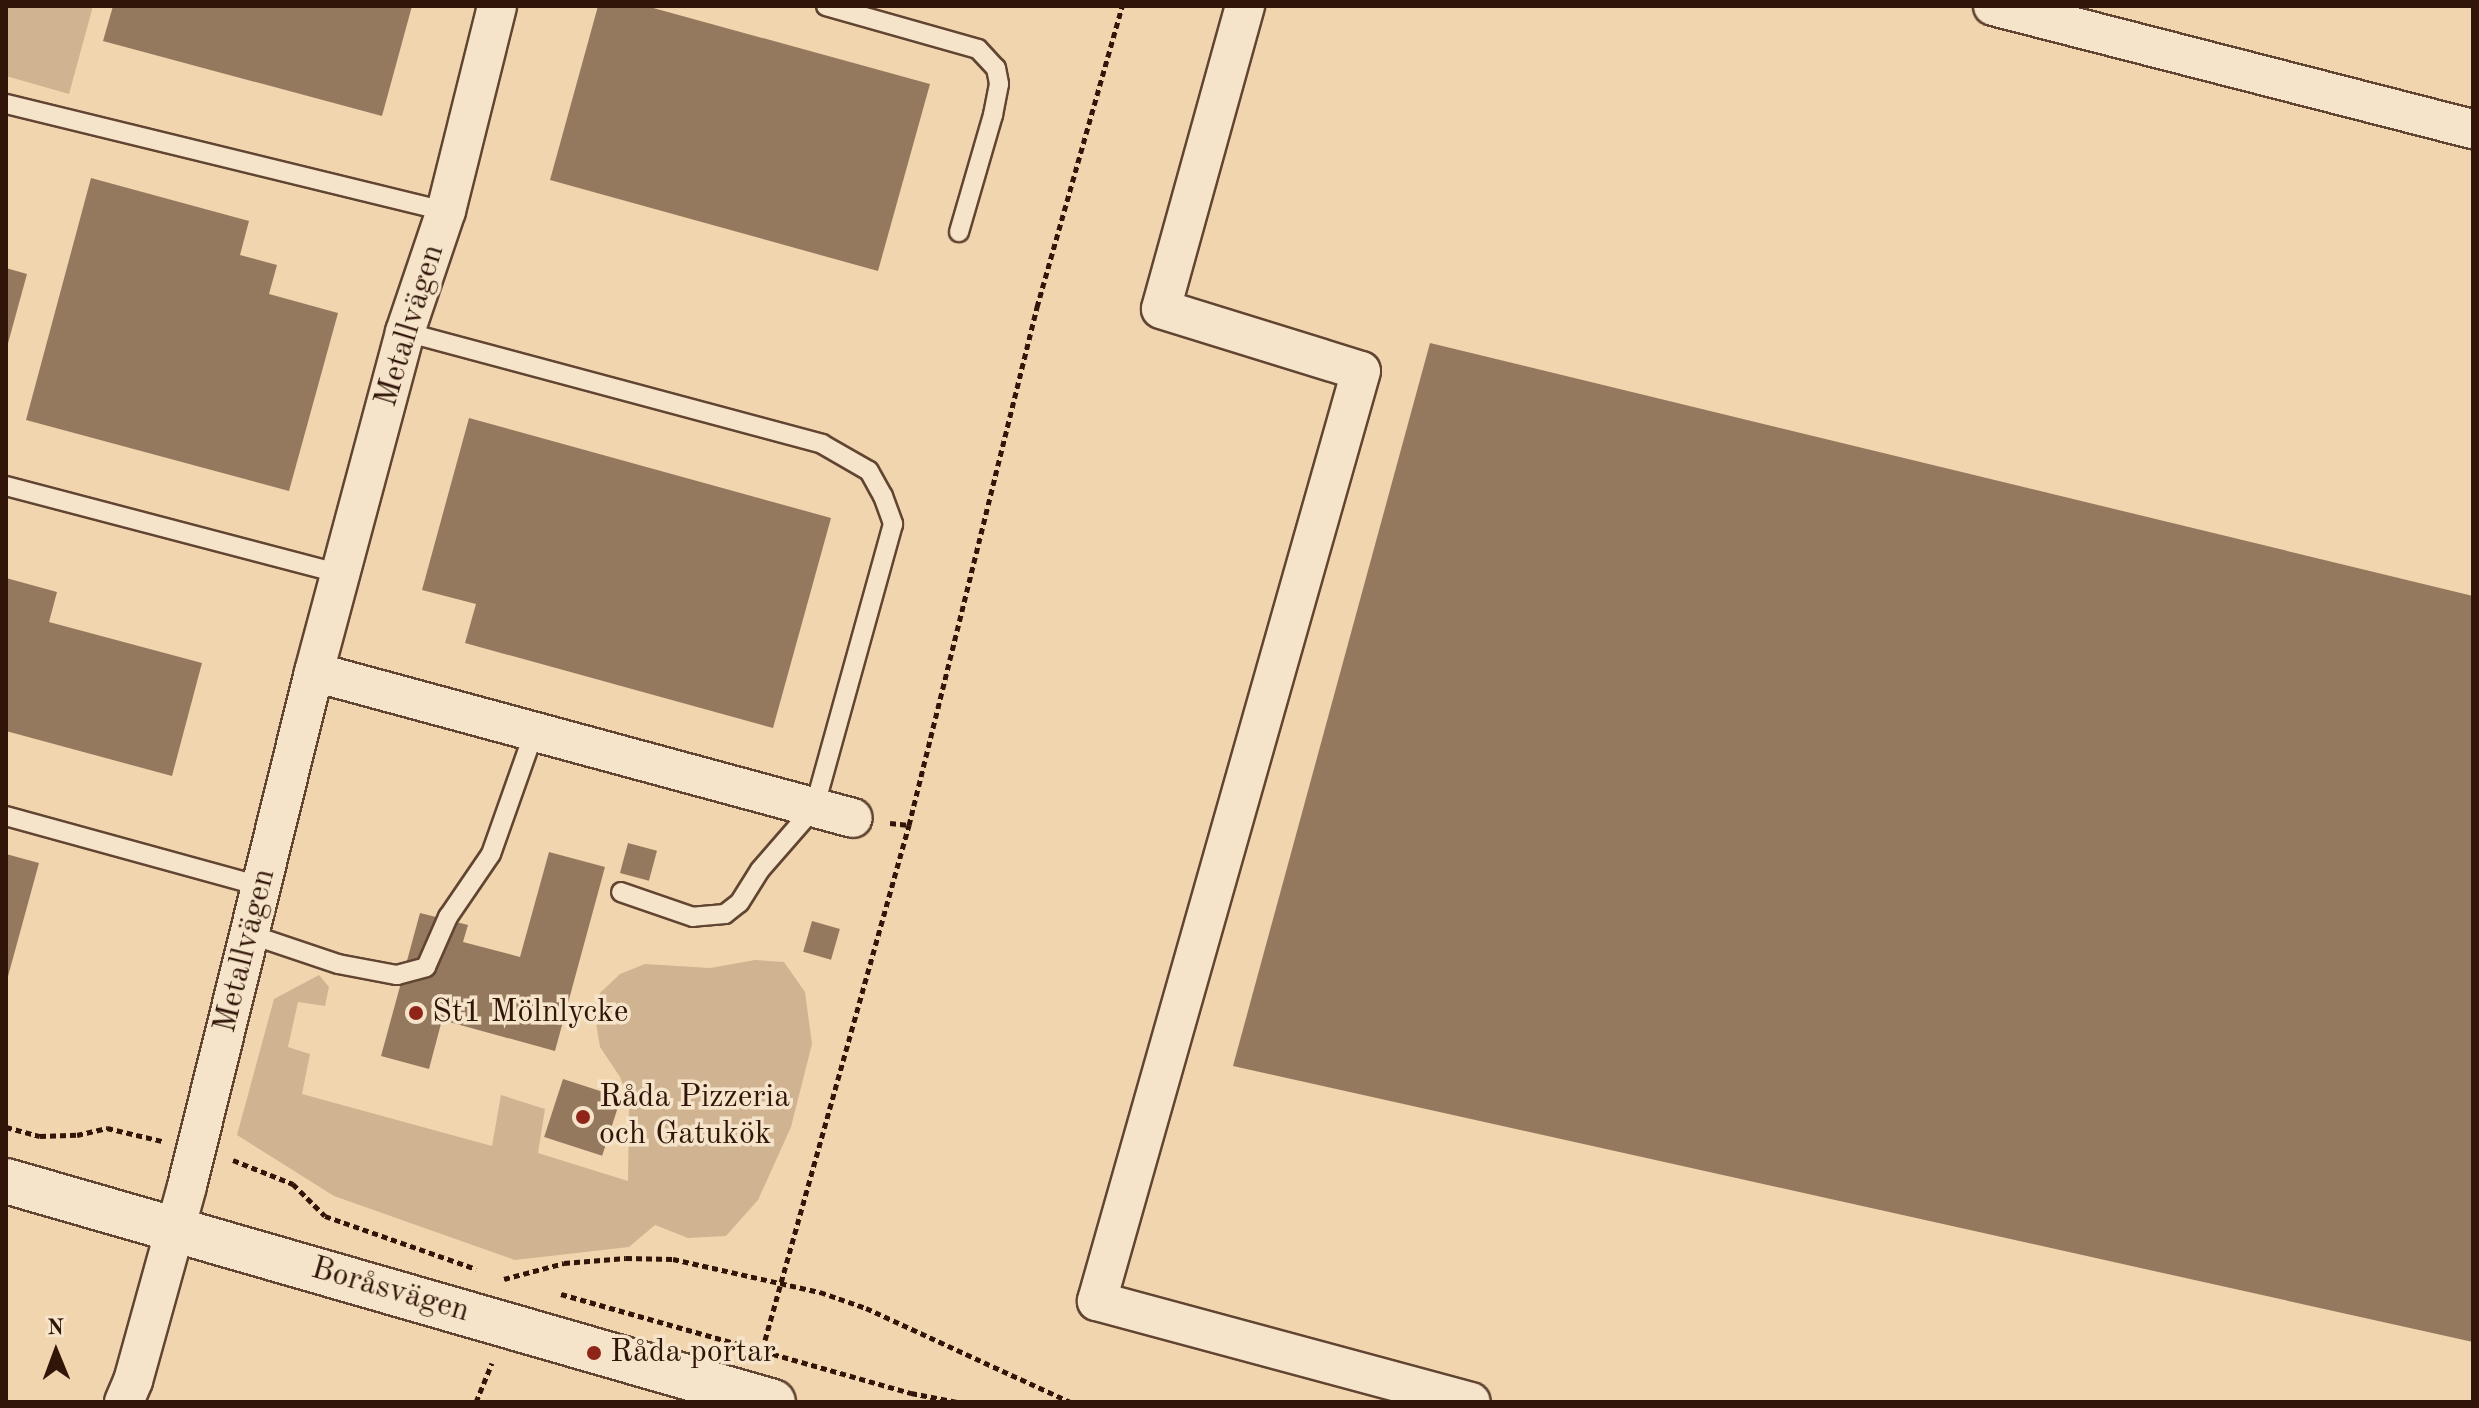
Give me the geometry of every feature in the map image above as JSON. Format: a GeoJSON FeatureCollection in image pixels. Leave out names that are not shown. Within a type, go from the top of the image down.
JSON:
{"type":"FeatureCollection","features":[{"type":"Feature","properties":{"kind":"street","name":"Metallvägen"},"geometry":{"type":"LineString","coordinates":[[173,1229],[263,887],[314,672],[405,332],[446,211],[497,6]]}},
{"type":"Feature","properties":{"kind":"street"},"geometry":{"type":"LineString","coordinates":[[1245,6],[1161,309],[1361,371],[1097,1301],[1471,1402]]}},
{"type":"Feature","properties":{"kind":"street"},"geometry":{"type":"LineString","coordinates":[[1993,6],[2473,129]]}},
{"type":"Feature","properties":{"kind":"street"},"geometry":{"type":"LineString","coordinates":[[314,672],[853,818]]}},
{"type":"Feature","properties":{"kind":"street","name":"Boråsvägen"},"geometry":{"type":"LineString","coordinates":[[6,1181],[773,1402]]}},
{"type":"Feature","properties":{"kind":"street"},"geometry":{"type":"LineString","coordinates":[[124,1402],[133,1381],[173,1229]]}},
{"type":"Feature","properties":{"kind":"lane"},"geometry":{"type":"LineString","coordinates":[[826,6],[978,49],[996,68],[999,84],[993,115],[959,232]]}},
{"type":"Feature","properties":{"kind":"lane","name":"Metallvägen"},"geometry":{"type":"LineString","coordinates":[[6,104],[446,211]]}},
{"type":"Feature","properties":{"kind":"lane"},"geometry":{"type":"LineString","coordinates":[[405,332],[822,444],[869,471],[893,524],[814,808],[760,870],[739,903],[725,914],[693,917],[621,892]]}},
{"type":"Feature","properties":{"kind":"lane"},"geometry":{"type":"LineString","coordinates":[[6,486],[342,574]]}},
{"type":"Feature","properties":{"kind":"lane"},"geometry":{"type":"LineString","coordinates":[[249,934],[338,964],[397,975],[426,967],[448,917],[491,854],[535,730]]}},
{"type":"Feature","properties":{"kind":"lane"},"geometry":{"type":"LineString","coordinates":[[6,816],[263,887]]}},
{"type":"Feature","properties":{"kind":"path"},"geometry":{"type":"LineString","coordinates":[[765,1340],[778,1284],[909,825],[1037,307],[1122,6]]}},
{"type":"Feature","properties":{"kind":"path"},"geometry":{"type":"LineString","coordinates":[[6,1127],[40,1136],[77,1135],[107,1128],[239,1161],[293,1184],[325,1216],[478,1270]]}},
{"type":"Feature","properties":{"kind":"path"},"geometry":{"type":"LineString","coordinates":[[506,1280],[564,1263],[626,1258],[673,1259],[820,1292],[866,1308],[1070,1402]]}},
{"type":"Feature","properties":{"kind":"path"},"geometry":{"type":"LineString","coordinates":[[492,1275],[520,1283]]}},
{"type":"Feature","properties":{"kind":"path"},"geometry":{"type":"LineString","coordinates":[[548,1290],[911,1393],[957,1402]]}},
{"type":"Feature","properties":{"kind":"path"},"geometry":{"type":"LineString","coordinates":[[476,1402],[492,1363]]}},
{"type":"Feature","properties":{"kind":"shaded area"},"geometry":{"type":"Polygon","coordinates":[[[6,6],[93,6],[69,94],[6,76],[6,6]]]}},
{"type":"Feature","properties":{"kind":"shaded area"},"geometry":{"type":"Polygon","coordinates":[[[755,960],[784,962],[805,992],[812,1044],[791,1127],[758,1200],[726,1236],[688,1238],[655,1225],[629,1247],[515,1260],[334,1196],[237,1135],[274,999],[319,975],[329,987],[325,1006],[298,1002],[288,1047],[310,1054],[302,1094],[492,1146],[501,1095],[545,1109],[538,1153],[628,1181],[629,1101],[620,1077],[600,1047],[595,1017],[600,993],[620,974],[645,964],[710,968],[755,960]]]}},
{"type":"Feature","properties":{"kind":"building"},"geometry":{"type":"Polygon","coordinates":[[[113,6],[412,6],[382,116],[103,41],[113,6]]]}},
{"type":"Feature","properties":{"kind":"building"},"geometry":{"type":"Polygon","coordinates":[[[598,6],[646,6],[930,84],[878,271],[550,180],[598,6]]]}},
{"type":"Feature","properties":{"kind":"building"},"geometry":{"type":"Polygon","coordinates":[[[91,178],[249,221],[240,255],[277,265],[269,294],[338,313],[289,491],[26,420],[91,178]]]}},
{"type":"Feature","properties":{"kind":"building"},"geometry":{"type":"Polygon","coordinates":[[[6,268],[27,274],[7,347],[6,346],[6,268]]]}},
{"type":"Feature","properties":{"kind":"building"},"geometry":{"type":"Polygon","coordinates":[[[1430,343],[2473,596],[2473,1342],[1233,1066],[1430,343]]]}},
{"type":"Feature","properties":{"kind":"building"},"geometry":{"type":"Polygon","coordinates":[[[469,418],[831,518],[773,728],[465,643],[476,604],[422,590],[469,418]]]}},
{"type":"Feature","properties":{"kind":"building"},"geometry":{"type":"Polygon","coordinates":[[[6,578],[57,592],[49,622],[202,663],[172,776],[6,731],[6,578]]]}},
{"type":"Feature","properties":{"kind":"building"},"geometry":{"type":"Polygon","coordinates":[[[628,843],[657,851],[649,881],[620,873],[628,843]]]}},
{"type":"Feature","properties":{"kind":"building"},"geometry":{"type":"Polygon","coordinates":[[[549,852],[605,867],[555,1051],[442,1020],[429,1069],[381,1056],[420,913],[468,925],[463,942],[520,957],[549,852]]]}},
{"type":"Feature","properties":{"kind":"building"},"geometry":{"type":"Polygon","coordinates":[[[6,854],[39,863],[7,980],[6,980],[6,854]]]}},
{"type":"Feature","properties":{"kind":"building"},"geometry":{"type":"Polygon","coordinates":[[[812,921],[840,929],[831,960],[803,952],[812,921]]]}},
{"type":"Feature","properties":{"kind":"building","name":"Råda Pizzeria och Gatukök"},"geometry":{"type":"Polygon","coordinates":[[[563,1079],[621,1098],[602,1156],[544,1137],[563,1079]]]}},
{"type":"Feature","properties":{"kind":"place","name":"St1 Mölnlycke"},"geometry":{"type":"Point","coordinates":[416,1013]}},
{"type":"Feature","properties":{"kind":"place","name":"Råda Pizzeria och Gatukök"},"geometry":{"type":"Point","coordinates":[583,1117]}},
{"type":"Feature","properties":{"kind":"place","name":"Råda portar"},"geometry":{"type":"Point","coordinates":[594,1353]}}]}
